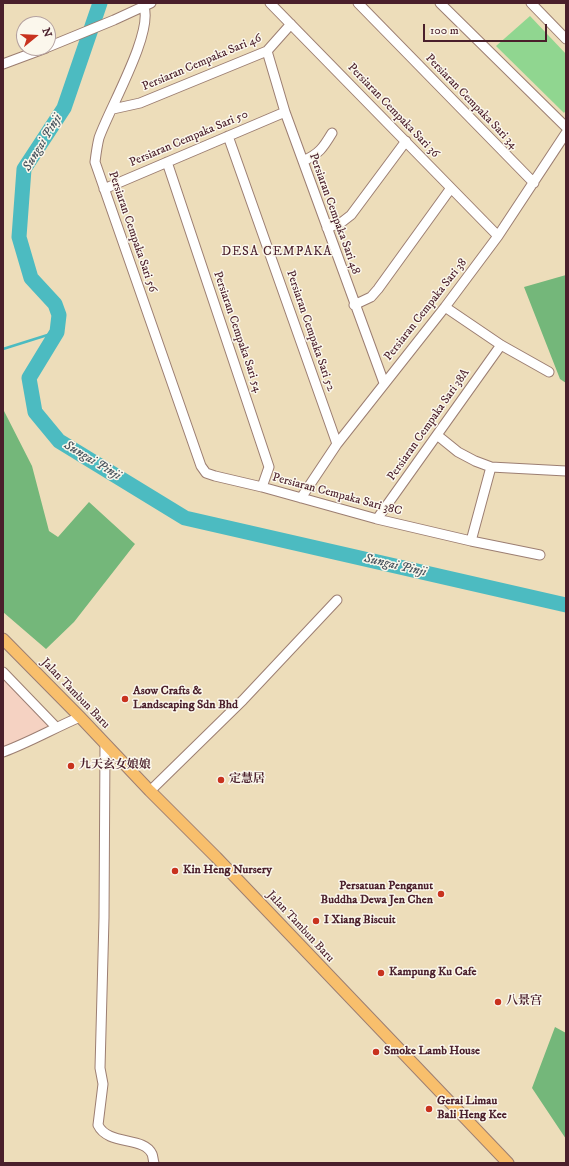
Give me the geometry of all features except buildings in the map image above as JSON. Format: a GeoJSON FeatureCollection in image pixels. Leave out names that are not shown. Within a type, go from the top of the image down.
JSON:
{"type":"FeatureCollection","features":[{"type":"Feature","properties":{"kind":"main road","name":"Jalan Tambun Baru"},"geometry":{"type":"LineString","coordinates":[[4,638],[105,745],[216,857],[508,1163]]}},
{"type":"Feature","properties":{"kind":"street","name":"Persiaran Cempaka Sari 36"},"geometry":{"type":"LineString","coordinates":[[270,3],[498,236]]}},
{"type":"Feature","properties":{"kind":"street","name":"Persiaran Cempaka Sari 34"},"geometry":{"type":"LineString","coordinates":[[358,3],[534,183]]}},
{"type":"Feature","properties":{"kind":"street"},"geometry":{"type":"LineString","coordinates":[[440,3],[566,127]]}},
{"type":"Feature","properties":{"kind":"street"},"geometry":{"type":"LineString","coordinates":[[531,3],[566,39]]}},
{"type":"Feature","properties":{"kind":"street"},"geometry":{"type":"LineString","coordinates":[[56,44],[148,5]]}},
{"type":"Feature","properties":{"kind":"street","name":"Persiaran Cempaka Sari 56"},"geometry":{"type":"LineString","coordinates":[[148,5],[140,44],[113,109],[99,138],[95,162],[201,466]]}},
{"type":"Feature","properties":{"kind":"street","name":"Persiaran Cempaka Sari 46"},"geometry":{"type":"LineString","coordinates":[[113,109],[140,103],[267,51],[291,24]]}},
{"type":"Feature","properties":{"kind":"street","name":"Persiaran Cempaka Sari 48"},"geometry":{"type":"LineString","coordinates":[[267,51],[285,112],[354,305],[384,383]]}},
{"type":"Feature","properties":{"kind":"street"},"geometry":{"type":"LineString","coordinates":[[3,64],[25,56]]}},
{"type":"Feature","properties":{"kind":"street","name":"Persiaran Cempaka Sari 50"},"geometry":{"type":"LineString","coordinates":[[104,189],[285,112]]}},
{"type":"Feature","properties":{"kind":"street"},"geometry":{"type":"LineString","coordinates":[[303,161],[315,155],[324,148],[332,133]]}},
{"type":"Feature","properties":{"kind":"street","name":"Persiaran Cempaka Sari 38"},"geometry":{"type":"LineString","coordinates":[[301,498],[337,444],[445,307],[498,236],[566,133]]}},
{"type":"Feature","properties":{"kind":"street","name":"Persiaran Cempaka Sari 52"},"geometry":{"type":"LineString","coordinates":[[228,136],[337,444]]}},
{"type":"Feature","properties":{"kind":"street"},"geometry":{"type":"LineString","coordinates":[[327,228],[342,222],[351,216],[406,141]]}},
{"type":"Feature","properties":{"kind":"street","name":"Persiaran Cempaka Sari 54"},"geometry":{"type":"LineString","coordinates":[[167,162],[269,467],[262,487]]}},
{"type":"Feature","properties":{"kind":"street"},"geometry":{"type":"LineString","coordinates":[[354,305],[371,297],[378,290],[451,188]]}},
{"type":"Feature","properties":{"kind":"street"},"geometry":{"type":"LineString","coordinates":[[445,307],[501,345],[549,372]]}},
{"type":"Feature","properties":{"kind":"street","name":"Persiaran Cempaka Sari 38A"},"geometry":{"type":"LineString","coordinates":[[377,519],[501,345]]}},
{"type":"Feature","properties":{"kind":"street"},"geometry":{"type":"LineString","coordinates":[[437,435],[458,452],[491,467],[566,471]]}},
{"type":"Feature","properties":{"kind":"street","name":"Persiaran Cempaka Sari 38C"},"geometry":{"type":"LineString","coordinates":[[201,466],[206,473],[377,519],[471,542],[540,555]]}},
{"type":"Feature","properties":{"kind":"street"},"geometry":{"type":"LineString","coordinates":[[471,542],[491,467]]}},
{"type":"Feature","properties":{"kind":"street"},"geometry":{"type":"LineString","coordinates":[[150,791],[243,700],[337,600]]}},
{"type":"Feature","properties":{"kind":"street"},"geometry":{"type":"LineString","coordinates":[[3,672],[56,727]]}},
{"type":"Feature","properties":{"kind":"street"},"geometry":{"type":"LineString","coordinates":[[3,752],[80,717]]}},
{"type":"Feature","properties":{"kind":"street"},"geometry":{"type":"LineString","coordinates":[[105,745],[104,918],[100,1068],[103,1084],[98,1125],[100,1130],[113,1138],[142,1145],[151,1152],[154,1163]]}},
{"type":"Feature","properties":{"kind":"shaded area"},"geometry":{"type":"Polygon","coordinates":[[[3,673],[61,728],[3,750],[3,673]]]}},
{"type":"Feature","properties":{"kind":"green space"},"geometry":{"type":"Polygon","coordinates":[[[530,16],[566,54],[566,110],[564,113],[496,46],[530,16]]]}},
{"type":"Feature","properties":{"kind":"green space"},"geometry":{"type":"Polygon","coordinates":[[[566,275],[566,383],[560,379],[524,287],[566,275]]]}},
{"type":"Feature","properties":{"kind":"green space"},"geometry":{"type":"Polygon","coordinates":[[[3,409],[32,466],[49,531],[58,537],[89,502],[135,544],[74,622],[46,649],[3,612],[3,409]]]}},
{"type":"Feature","properties":{"kind":"green space"},"geometry":{"type":"Polygon","coordinates":[[[555,1027],[566,1033],[566,1139],[532,1088],[555,1027]]]}},
{"type":"Feature","properties":{"kind":"waterway","name":"Sungai Pinji"},"geometry":{"type":"LineString","coordinates":[[100,3],[64,108],[24,169],[19,237],[31,278],[55,304],[59,315],[57,332],[29,378],[35,412],[59,441],[185,518],[566,605]]}},
{"type":"Feature","properties":{"kind":"waterway"},"geometry":{"type":"LineString","coordinates":[[3,349],[57,332]]}},
{"type":"Feature","properties":{"kind":"place","name":"Asow Crafts & Landscaping Sdn Bhd"},"geometry":{"type":"Point","coordinates":[125,699]}},
{"type":"Feature","properties":{"kind":"place","name":"九天玄女娘娘"},"geometry":{"type":"Point","coordinates":[71,766]}},
{"type":"Feature","properties":{"kind":"place","name":"定慧居"},"geometry":{"type":"Point","coordinates":[221,780]}},
{"type":"Feature","properties":{"kind":"place","name":"Kin Heng Nursery"},"geometry":{"type":"Point","coordinates":[175,871]}},
{"type":"Feature","properties":{"kind":"place","name":"Persatuan Penganut Buddha Dewa Jen Chen"},"geometry":{"type":"Point","coordinates":[441,894]}},
{"type":"Feature","properties":{"kind":"place","name":"I Xiang Biscuit"},"geometry":{"type":"Point","coordinates":[316,921]}},
{"type":"Feature","properties":{"kind":"place","name":"Kampung Ku Cafe"},"geometry":{"type":"Point","coordinates":[381,973]}},
{"type":"Feature","properties":{"kind":"place","name":"八景宫"},"geometry":{"type":"Point","coordinates":[498,1002]}},
{"type":"Feature","properties":{"kind":"place","name":"Smoke Lamb House"},"geometry":{"type":"Point","coordinates":[376,1052]}},
{"type":"Feature","properties":{"kind":"place","name":"Gerai Limau Bali Heng Kee"},"geometry":{"type":"Point","coordinates":[429,1109]}},
{"type":"Feature","properties":{"kind":"district","name":"DESA CEMPAKA"},"geometry":{"type":"Point","coordinates":[277,252]}}]}
